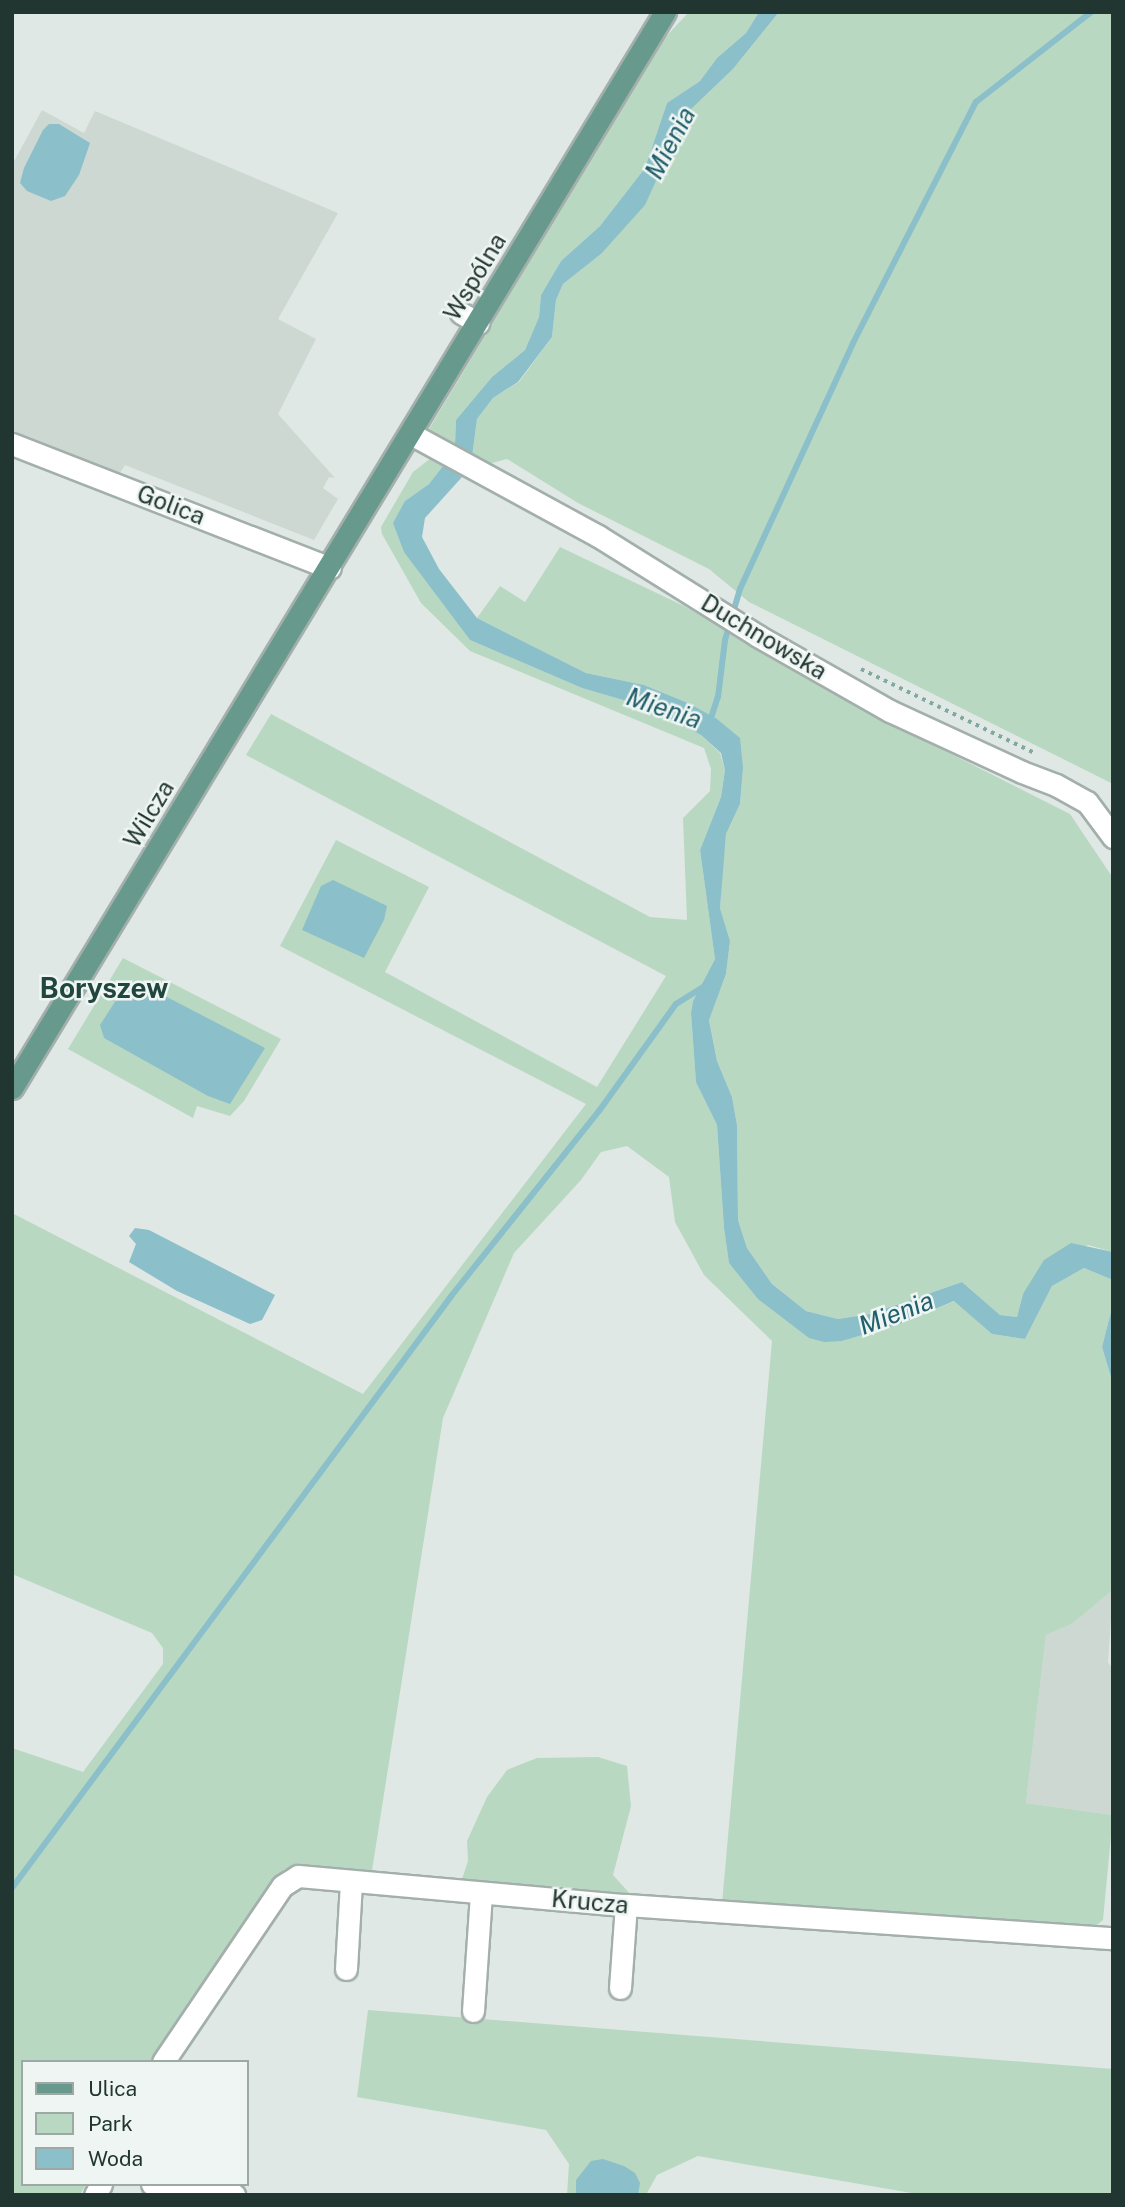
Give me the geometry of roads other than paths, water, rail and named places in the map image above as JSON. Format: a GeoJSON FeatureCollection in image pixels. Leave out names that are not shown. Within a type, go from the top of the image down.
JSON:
{"type":"FeatureCollection","features":[{"type":"Feature","properties":{"kind":"main road","name":"Wspólna"},"geometry":{"type":"LineString","coordinates":[[330,568],[411,434],[469,318],[665,12]]}},
{"type":"Feature","properties":{"kind":"main road","name":"Wilcza"},"geometry":{"type":"LineString","coordinates":[[12,1088],[330,568]]}},
{"type":"Feature","properties":{"kind":"street","name":"Duchnowska"},"geometry":{"type":"LineString","coordinates":[[411,434],[598,536],[731,619],[890,711],[1056,785],[1087,802],[1112,834]]}},
{"type":"Feature","properties":{"kind":"street","name":"Golica"},"geometry":{"type":"LineString","coordinates":[[12,444],[330,568]]}},
{"type":"Feature","properties":{"kind":"street","name":"Krucza"},"geometry":{"type":"LineString","coordinates":[[164,2060],[288,1880],[298,1876],[351,1883],[626,1905],[1113,1938]]}},
{"type":"Feature","properties":{"kind":"street"},"geometry":{"type":"LineString","coordinates":[[346,1969],[351,1883]]}},
{"type":"Feature","properties":{"kind":"street"},"geometry":{"type":"LineString","coordinates":[[474,2011],[481,1893]]}},
{"type":"Feature","properties":{"kind":"street"},"geometry":{"type":"LineString","coordinates":[[620,1988],[626,1905]]}},
{"type":"Feature","properties":{"kind":"street"},"geometry":{"type":"LineString","coordinates":[[167,2186],[234,2195]]}},
{"type":"Feature","properties":{"kind":"water","name":"Mienia"},"geometry":{"type":"Polygon","coordinates":[[[759,12],[779,12],[733,69],[687,113],[645,205],[601,254],[563,284],[556,300],[552,337],[518,382],[493,398],[477,419],[472,457],[455,444],[456,420],[492,377],[525,350],[539,317],[541,295],[561,261],[600,226],[645,168],[667,103],[700,81],[717,58],[746,33],[759,12]]]}},
{"type":"Feature","properties":{"kind":"water"},"geometry":{"type":"Polygon","coordinates":[[[49,124],[59,124],[90,143],[79,175],[65,196],[51,201],[27,191],[20,183],[24,168],[43,130],[49,124]]]}},
{"type":"Feature","properties":{"kind":"water","name":"Mienia"},"geometry":{"type":"Polygon","coordinates":[[[443,466],[462,477],[425,518],[422,537],[439,569],[477,618],[586,673],[644,685],[688,703],[717,719],[740,738],[743,768],[740,804],[726,834],[720,908],[730,941],[726,974],[709,1020],[717,1061],[732,1097],[737,1125],[738,1220],[747,1248],[772,1284],[806,1311],[838,1319],[870,1314],[962,1282],[1000,1315],[1017,1317],[1023,1294],[1044,1260],[1071,1243],[1113,1252],[1113,1280],[1084,1268],[1052,1286],[1025,1339],[992,1334],[954,1301],[900,1324],[842,1341],[824,1342],[809,1338],[758,1299],[729,1263],[717,1125],[696,1082],[691,1013],[693,1001],[715,959],[700,850],[721,797],[725,770],[721,753],[701,735],[669,718],[640,705],[582,688],[470,640],[404,552],[393,523],[405,501],[429,484],[443,466]]]}},
{"type":"Feature","properties":{"kind":"water"},"geometry":{"type":"Polygon","coordinates":[[[333,880],[387,906],[384,920],[364,958],[302,930],[321,886],[333,880]]]}},
{"type":"Feature","properties":{"kind":"water"},"geometry":{"type":"Polygon","coordinates":[[[127,983],[165,996],[265,1048],[230,1104],[208,1096],[104,1038],[100,1025],[127,983]]]}},
{"type":"Feature","properties":{"kind":"water"},"geometry":{"type":"Polygon","coordinates":[[[135,1228],[149,1230],[275,1295],[262,1320],[250,1324],[177,1291],[129,1262],[136,1244],[129,1236],[135,1228]]]}},
{"type":"Feature","properties":{"kind":"water"},"geometry":{"type":"Polygon","coordinates":[[[1113,1304],[1113,1384],[1102,1347],[1113,1304]]]}},
{"type":"Feature","properties":{"kind":"water"},"geometry":{"type":"Polygon","coordinates":[[[603,2159],[635,2173],[640,2183],[638,2195],[576,2195],[576,2180],[591,2161],[603,2159]]]}},
{"type":"Feature","properties":{"kind":"waterway","name":"Mienia"},"geometry":{"type":"LineString","coordinates":[[710,721],[718,697],[725,640],[740,589],[853,343],[976,102],[1091,12]]}},
{"type":"Feature","properties":{"kind":"waterway"},"geometry":{"type":"LineString","coordinates":[[12,1888],[452,1295],[599,1111],[676,1004],[708,984]]}},
{"type":"Feature","properties":{"kind":"district","name":"Boryszew"},"geometry":{"type":"Point","coordinates":[104,988]}}]}
